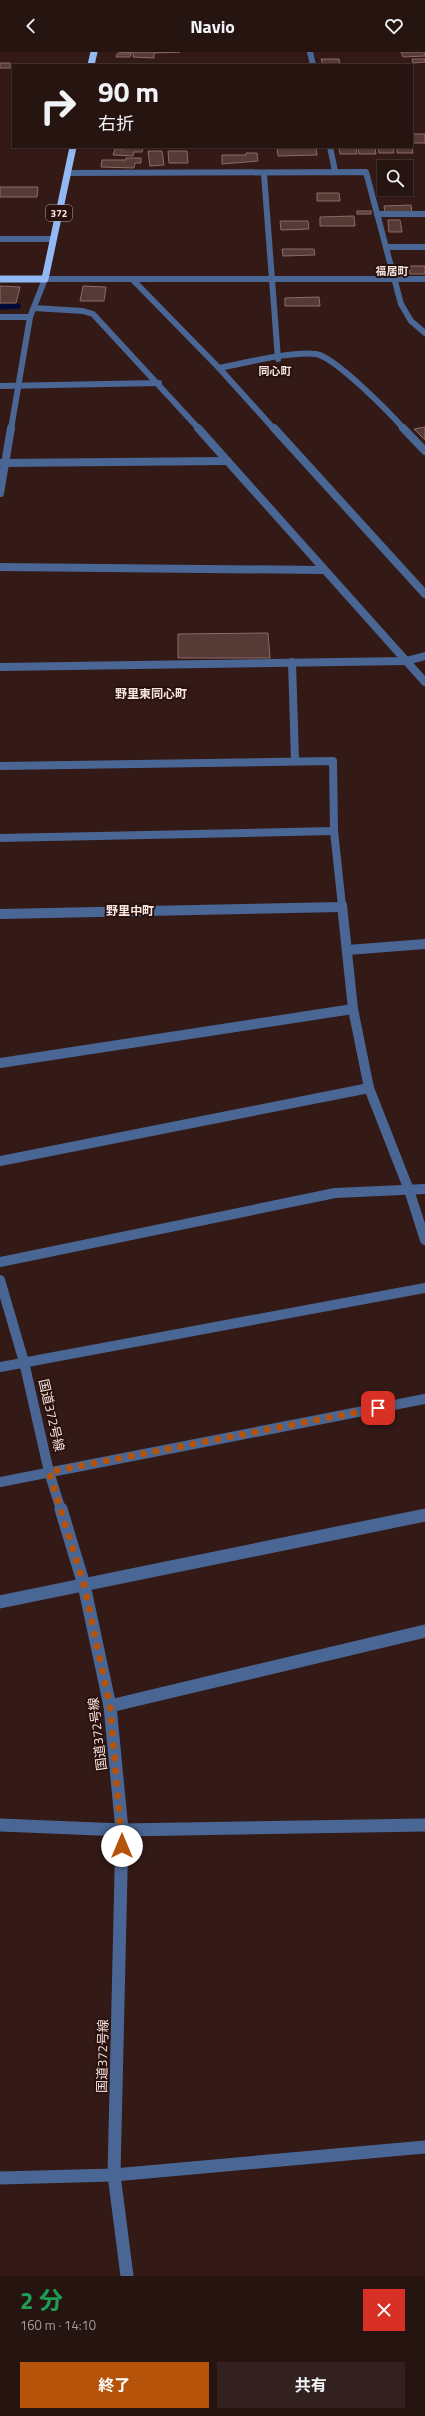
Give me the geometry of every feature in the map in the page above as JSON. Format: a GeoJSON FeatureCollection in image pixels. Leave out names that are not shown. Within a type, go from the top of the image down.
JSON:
{"type":"FeatureCollection","features":[{"type":"Feature","properties":{"kind":"highway"},"geometry":{"type":"LineString","coordinates":[[91,64],[94,52]]}},
{"type":"Feature","properties":{"kind":"highway","name":"372"},"geometry":{"type":"LineString","coordinates":[[45,279],[74,148]]}},
{"type":"Feature","properties":{"kind":"highway"},"geometry":{"type":"LineString","coordinates":[[0,279],[45,279]]}},
{"type":"Feature","properties":{"kind":"street"},"geometry":{"type":"LineString","coordinates":[[310,52],[313,64]]}},
{"type":"Feature","properties":{"kind":"street"},"geometry":{"type":"LineString","coordinates":[[330,148],[335,171]]}},
{"type":"Feature","properties":{"kind":"street"},"geometry":{"type":"LineString","coordinates":[[68,173],[264,174],[335,171],[366,172],[401,304],[411,321],[425,333]]}},
{"type":"Feature","properties":{"kind":"street"},"geometry":{"type":"LineString","coordinates":[[264,174],[278,360]]}},
{"type":"Feature","properties":{"kind":"street"},"geometry":{"type":"LineString","coordinates":[[377,214],[425,214]]}},
{"type":"Feature","properties":{"kind":"street"},"geometry":{"type":"LineString","coordinates":[[0,239],[53,240]]}},
{"type":"Feature","properties":{"kind":"street"},"geometry":{"type":"LineString","coordinates":[[386,248],[425,247]]}},
{"type":"Feature","properties":{"kind":"street"},"geometry":{"type":"LineString","coordinates":[[0,493],[2,463],[30,317],[45,279],[425,279]]}},
{"type":"Feature","properties":{"kind":"street"},"geometry":{"type":"LineString","coordinates":[[133,280],[219,368],[425,594]]}},
{"type":"Feature","properties":{"kind":"street"},"geometry":{"type":"LineString","coordinates":[[34,308],[83,311],[93,314],[159,383],[323,570],[425,682]]}},
{"type":"Feature","properties":{"kind":"street"},"geometry":{"type":"LineString","coordinates":[[0,317],[30,317]]}},
{"type":"Feature","properties":{"kind":"street"},"geometry":{"type":"LineString","coordinates":[[219,368],[278,360],[294,356],[317,354],[332,362],[384,408],[425,451]]}},
{"type":"Feature","properties":{"kind":"street"},"geometry":{"type":"LineString","coordinates":[[0,386],[16,387],[159,383]]}},
{"type":"Feature","properties":{"kind":"street"},"geometry":{"type":"LineString","coordinates":[[2,463],[227,461]]}},
{"type":"Feature","properties":{"kind":"street"},"geometry":{"type":"LineString","coordinates":[[0,567],[323,570]]}},
{"type":"Feature","properties":{"kind":"street"},"geometry":{"type":"LineString","coordinates":[[0,667],[406,661],[425,656]]}},
{"type":"Feature","properties":{"kind":"street"},"geometry":{"type":"LineString","coordinates":[[292,662],[295,760]]}},
{"type":"Feature","properties":{"kind":"street"},"geometry":{"type":"LineString","coordinates":[[0,766],[295,760],[333,761],[334,831],[348,950],[353,1009],[369,1088],[409,1190],[425,1240]]}},
{"type":"Feature","properties":{"kind":"street"},"geometry":{"type":"LineString","coordinates":[[0,838],[334,831]]}},
{"type":"Feature","properties":{"kind":"street"},"geometry":{"type":"LineString","coordinates":[[0,914],[342,907]]}},
{"type":"Feature","properties":{"kind":"street"},"geometry":{"type":"LineString","coordinates":[[348,950],[425,944]]}},
{"type":"Feature","properties":{"kind":"street"},"geometry":{"type":"LineString","coordinates":[[0,1063],[353,1009]]}},
{"type":"Feature","properties":{"kind":"street"},"geometry":{"type":"LineString","coordinates":[[0,1161],[369,1088]]}},
{"type":"Feature","properties":{"kind":"street"},"geometry":{"type":"LineString","coordinates":[[0,1262],[335,1192],[425,1189]]}},
{"type":"Feature","properties":{"kind":"street","name":"国道372号線"},"geometry":{"type":"LineString","coordinates":[[0,1280],[24,1362],[49,1472],[84,1585],[110,1706],[122,1830],[114,2175],[127,2276]]}},
{"type":"Feature","properties":{"kind":"street"},"geometry":{"type":"LineString","coordinates":[[0,1367],[425,1288]]}},
{"type":"Feature","properties":{"kind":"street"},"geometry":{"type":"LineString","coordinates":[[0,1482],[425,1399]]}},
{"type":"Feature","properties":{"kind":"street"},"geometry":{"type":"LineString","coordinates":[[0,1602],[425,1516]]}},
{"type":"Feature","properties":{"kind":"street"},"geometry":{"type":"LineString","coordinates":[[110,1706],[425,1631]]}},
{"type":"Feature","properties":{"kind":"street"},"geometry":{"type":"LineString","coordinates":[[0,1825],[122,1830],[425,1825]]}},
{"type":"Feature","properties":{"kind":"street"},"geometry":{"type":"LineString","coordinates":[[0,2178],[114,2175],[425,2147]]}},
{"type":"Feature","properties":{"kind":"building"},"geometry":{"type":"Polygon","coordinates":[[[118,52],[180,52],[154,53],[154,58],[133,57],[133,53],[118,52]]]}},
{"type":"Feature","properties":{"kind":"building"},"geometry":{"type":"Polygon","coordinates":[[[401,52],[425,52],[425,56],[403,57],[401,52]]]}},
{"type":"Feature","properties":{"kind":"building"},"geometry":{"type":"Polygon","coordinates":[[[117,54],[131,54],[130,57],[116,57],[117,54]]]}},
{"type":"Feature","properties":{"kind":"building"},"geometry":{"type":"Polygon","coordinates":[[[321,59],[339,59],[340,64],[323,64],[321,59]]]}},
{"type":"Feature","properties":{"kind":"building"},"geometry":{"type":"Polygon","coordinates":[[[412,59],[425,59],[425,62],[413,63],[412,59]]]}},
{"type":"Feature","properties":{"kind":"building"},"geometry":{"type":"Polygon","coordinates":[[[0,63],[10,63],[10,68],[0,68],[0,63]]]}},
{"type":"Feature","properties":{"kind":"building"},"geometry":{"type":"Polygon","coordinates":[[[413,134],[425,134],[425,143],[413,143],[413,134]]]}},
{"type":"Feature","properties":{"kind":"building"},"geometry":{"type":"Polygon","coordinates":[[[143,148],[142,152],[134,152],[133,156],[113,155],[115,149],[143,148]]]}},
{"type":"Feature","properties":{"kind":"building"},"geometry":{"type":"Polygon","coordinates":[[[277,148],[316,148],[317,155],[278,156],[277,148]]]}},
{"type":"Feature","properties":{"kind":"building"},"geometry":{"type":"Polygon","coordinates":[[[339,148],[356,148],[357,154],[340,154],[339,148]]]}},
{"type":"Feature","properties":{"kind":"building"},"geometry":{"type":"Polygon","coordinates":[[[358,148],[375,148],[376,154],[359,154],[358,148]]]}},
{"type":"Feature","properties":{"kind":"building"},"geometry":{"type":"Polygon","coordinates":[[[378,148],[393,148],[394,153],[379,153],[378,148]]]}},
{"type":"Feature","properties":{"kind":"building"},"geometry":{"type":"Polygon","coordinates":[[[397,148],[412,148],[413,153],[397,153],[397,148]]]}},
{"type":"Feature","properties":{"kind":"building"},"geometry":{"type":"Polygon","coordinates":[[[148,151],[162,151],[164,165],[150,166],[148,151]]]}},
{"type":"Feature","properties":{"kind":"building"},"geometry":{"type":"Polygon","coordinates":[[[168,151],[187,151],[188,163],[169,163],[168,151]]]}},
{"type":"Feature","properties":{"kind":"building"},"geometry":{"type":"Polygon","coordinates":[[[246,153],[257,153],[258,161],[222,164],[222,155],[246,155],[246,153]]]}},
{"type":"Feature","properties":{"kind":"building"},"geometry":{"type":"Polygon","coordinates":[[[126,158],[141,158],[141,163],[135,163],[134,168],[101,167],[102,160],[126,160],[126,158]]]}},
{"type":"Feature","properties":{"kind":"building"},"geometry":{"type":"Polygon","coordinates":[[[0,187],[38,187],[37,197],[0,197],[0,187]]]}},
{"type":"Feature","properties":{"kind":"building"},"geometry":{"type":"Polygon","coordinates":[[[317,193],[339,193],[340,201],[317,201],[317,193]]]}},
{"type":"Feature","properties":{"kind":"building"},"geometry":{"type":"Polygon","coordinates":[[[411,205],[412,212],[385,213],[384,206],[411,205]]]}},
{"type":"Feature","properties":{"kind":"building"},"geometry":{"type":"Polygon","coordinates":[[[357,211],[371,211],[371,214],[357,214],[357,211]]]}},
{"type":"Feature","properties":{"kind":"building"},"geometry":{"type":"Polygon","coordinates":[[[354,216],[355,226],[320,226],[320,217],[354,216]]]}},
{"type":"Feature","properties":{"kind":"building"},"geometry":{"type":"Polygon","coordinates":[[[388,220],[400,220],[402,232],[389,232],[388,220]]]}},
{"type":"Feature","properties":{"kind":"building"},"geometry":{"type":"Polygon","coordinates":[[[280,221],[308,221],[309,229],[281,230],[280,221]]]}},
{"type":"Feature","properties":{"kind":"building"},"geometry":{"type":"Polygon","coordinates":[[[282,249],[314,249],[315,255],[283,256],[282,249]]]}},
{"type":"Feature","properties":{"kind":"building"},"geometry":{"type":"Polygon","coordinates":[[[399,266],[425,266],[425,274],[410,274],[409,270],[400,270],[399,266]]]}},
{"type":"Feature","properties":{"kind":"building"},"geometry":{"type":"Polygon","coordinates":[[[0,286],[20,287],[16,303],[0,303],[0,286]]]}},
{"type":"Feature","properties":{"kind":"building"},"geometry":{"type":"Polygon","coordinates":[[[83,286],[106,287],[104,301],[80,301],[83,286]]]}},
{"type":"Feature","properties":{"kind":"building"},"geometry":{"type":"Polygon","coordinates":[[[319,297],[320,306],[285,306],[285,298],[319,297]]]}},
{"type":"Feature","properties":{"kind":"building"},"geometry":{"type":"Polygon","coordinates":[[[425,427],[425,440],[414,429],[425,427]]]}},
{"type":"Feature","properties":{"kind":"building"},"geometry":{"type":"Polygon","coordinates":[[[268,633],[270,658],[178,658],[178,634],[268,633]]]}},
{"type":"Feature","properties":{"kind":"waterway"},"geometry":{"type":"LineString","coordinates":[[0,307],[18,306]]}},
{"type":"Feature","properties":{"kind":"district","name":"福居町"},"geometry":{"type":"Point","coordinates":[392,271]}},
{"type":"Feature","properties":{"kind":"district","name":"同心町"},"geometry":{"type":"Point","coordinates":[275,371]}},
{"type":"Feature","properties":{"kind":"district","name":"野里東同心町"},"geometry":{"type":"Point","coordinates":[151,693]}},
{"type":"Feature","properties":{"kind":"district","name":"野里中町"},"geometry":{"type":"Point","coordinates":[130,910]}},
{"type":"Feature","properties":{"kind":"route"},"geometry":{"type":"LineString","coordinates":[[122,1846],[122,1830],[110,1706],[84,1585],[49,1472],[378,1408]]}}]}
